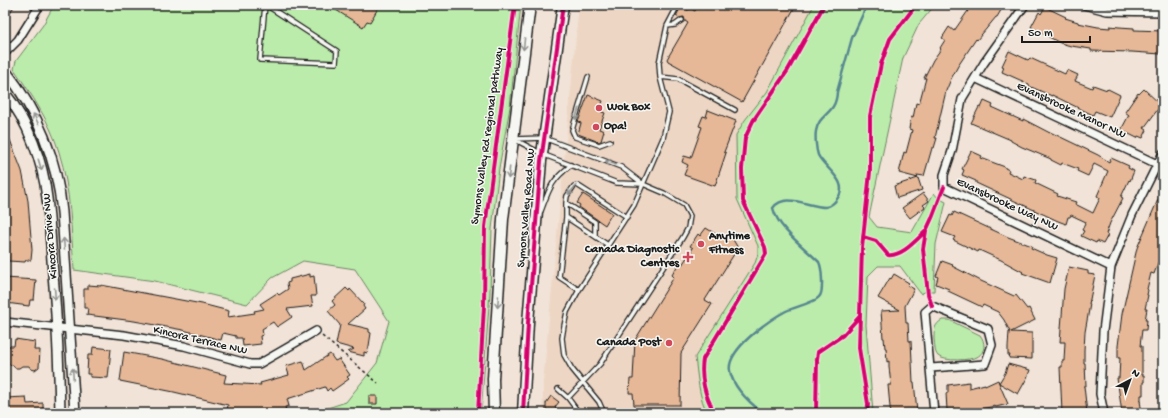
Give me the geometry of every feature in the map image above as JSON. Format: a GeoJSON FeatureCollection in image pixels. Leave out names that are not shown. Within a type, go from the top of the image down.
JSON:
{"type":"FeatureCollection","features":[{"type":"Feature","properties":{"kind":"main road","name":"Symons Valley Road NW"},"geometry":{"type":"LineString","coordinates":[[494,413],[493,379],[503,219],[530,5]]}},
{"type":"Feature","properties":{"kind":"main road","name":"Symons Valley Road NW"},"geometry":{"type":"LineString","coordinates":[[523,413],[528,323],[542,154],[563,5]]}},
{"type":"Feature","properties":{"kind":"main road"},"geometry":{"type":"LineString","coordinates":[[487,413],[493,379]]}},
{"type":"Feature","properties":{"kind":"street"},"geometry":{"type":"LineString","coordinates":[[5,53],[18,40],[40,5]]}},
{"type":"Feature","properties":{"kind":"street","name":"Evansbrooke Way NW"},"geometry":{"type":"LineString","coordinates":[[1025,5],[974,78],[962,99],[952,151],[944,175],[944,187],[1111,267]]}},
{"type":"Feature","properties":{"kind":"street"},"geometry":{"type":"LineString","coordinates":[[1084,5],[1107,11],[1163,12]]}},
{"type":"Feature","properties":{"kind":"street","name":"Kincora Drive NW"},"geometry":{"type":"LineString","coordinates":[[5,70],[30,105],[56,170],[60,191],[75,413]]}},
{"type":"Feature","properties":{"kind":"street","name":"Evansbrooke Manor NW"},"geometry":{"type":"LineString","coordinates":[[974,78],[1157,164]]}},
{"type":"Feature","properties":{"kind":"street","name":"Kincora Drive NW"},"geometry":{"type":"LineString","coordinates":[[5,93],[19,114],[29,133],[43,175],[47,198],[57,328],[60,413]]}},
{"type":"Feature","properties":{"kind":"street"},"geometry":{"type":"LineString","coordinates":[[1104,413],[1100,394],[1100,378],[1103,331],[1111,267],[1132,215],[1163,153]]}},
{"type":"Feature","properties":{"kind":"street"},"geometry":{"type":"LineString","coordinates":[[931,368],[985,364],[992,345],[988,329],[932,306],[925,312],[934,413]]}},
{"type":"Feature","properties":{"kind":"street","name":"Kincora Terrace NW"},"geometry":{"type":"LineString","coordinates":[[5,322],[124,335],[184,346],[250,364],[259,364],[316,331]]}},
{"type":"Feature","properties":{"kind":"lane"},"geometry":{"type":"LineString","coordinates":[[266,5],[337,51],[336,63],[260,60],[266,5]]}},
{"type":"Feature","properties":{"kind":"lane"},"geometry":{"type":"LineString","coordinates":[[604,413],[599,402],[572,369],[564,355],[562,338],[567,312],[579,290],[634,205],[663,138],[669,112],[660,77],[659,63],[667,26],[678,5]]}},
{"type":"Feature","properties":{"kind":"lane"},"geometry":{"type":"LineString","coordinates":[[667,26],[675,25],[682,20]]}},
{"type":"Feature","properties":{"kind":"lane"},"geometry":{"type":"LineString","coordinates":[[588,77],[572,130],[575,137],[599,145],[610,141]]}},
{"type":"Feature","properties":{"kind":"lane"},"geometry":{"type":"LineString","coordinates":[[660,77],[678,79],[735,110]]}},
{"type":"Feature","properties":{"kind":"lane"},"geometry":{"type":"LineString","coordinates":[[513,139],[544,138],[621,167],[643,184],[664,193],[684,205],[690,216],[688,228],[600,364],[568,398]]}},
{"type":"Feature","properties":{"kind":"lane"},"geometry":{"type":"LineString","coordinates":[[513,139],[542,154],[617,183],[643,184]]}},
{"type":"Feature","properties":{"kind":"lane"},"geometry":{"type":"LineString","coordinates":[[536,225],[550,185],[558,175],[571,165]]}},
{"type":"Feature","properties":{"kind":"lane"},"geometry":{"type":"LineString","coordinates":[[579,290],[559,277],[567,196],[574,186],[577,185],[627,217]]}},
{"type":"Feature","properties":{"kind":"lane"},"geometry":{"type":"LineString","coordinates":[[566,203],[595,222],[595,236]]}},
{"type":"Feature","properties":{"kind":"lane"},"geometry":{"type":"LineString","coordinates":[[566,217],[608,245]]}},
{"type":"Feature","properties":{"kind":"lane"},"geometry":{"type":"LineString","coordinates":[[558,389],[568,398],[579,413]]}},
{"type":"Feature","properties":{"kind":"path"},"geometry":{"type":"LineString","coordinates":[[316,331],[378,383]]}},
{"type":"Feature","properties":{"kind":"shaded area"},"geometry":{"type":"Polygon","coordinates":[[[579,5],[814,5],[767,92],[745,120],[737,199],[758,246],[758,254],[705,409],[708,413],[543,413],[543,383],[579,5]]]}},
{"type":"Feature","properties":{"kind":"green space"},"geometry":{"type":"Polygon","coordinates":[[[54,5],[521,5],[510,107],[499,168],[492,229],[490,293],[481,413],[312,413],[346,402],[377,363],[389,321],[355,269],[303,261],[272,278],[247,304],[155,281],[74,270],[68,196],[59,152],[46,119],[14,69],[16,61],[43,25],[54,5]]]}},
{"type":"Feature","properties":{"kind":"green space"},"geometry":{"type":"Polygon","coordinates":[[[814,5],[935,5],[919,24],[903,58],[869,217],[877,227],[912,232],[934,193],[938,198],[946,202],[936,244],[934,291],[926,291],[921,294],[900,266],[878,266],[868,276],[866,325],[873,413],[708,413],[702,402],[700,394],[695,357],[755,263],[758,254],[758,246],[737,199],[736,135],[745,120],[767,92],[814,5]]]}},
{"type":"Feature","properties":{"kind":"green space"},"geometry":{"type":"Polygon","coordinates":[[[942,320],[949,320],[980,335],[984,345],[981,354],[977,357],[964,360],[951,360],[938,356],[935,350],[934,333],[936,326],[942,320]]]}},
{"type":"Feature","properties":{"kind":"building"},"geometry":{"type":"Polygon","coordinates":[[[5,5],[15,5],[5,20],[5,5]]]}},
{"type":"Feature","properties":{"kind":"building"},"geometry":{"type":"Polygon","coordinates":[[[328,5],[380,5],[370,22],[367,21],[363,27],[328,5]]]}},
{"type":"Feature","properties":{"kind":"building"},"geometry":{"type":"Polygon","coordinates":[[[682,5],[685,5],[687,10],[691,9],[695,11],[698,5],[796,5],[742,102],[668,61],[667,59],[688,23],[685,21],[684,17],[679,18],[676,16],[682,5]]]}},
{"type":"Feature","properties":{"kind":"building"},"geometry":{"type":"Polygon","coordinates":[[[972,5],[1004,5],[997,17],[977,40],[976,39],[951,79],[946,91],[935,138],[937,138],[934,148],[932,148],[924,176],[917,175],[918,178],[899,173],[904,152],[906,153],[912,130],[909,129],[911,117],[913,118],[916,103],[919,104],[926,78],[924,78],[933,60],[941,49],[940,48],[945,40],[942,38],[949,27],[954,31],[972,5]]]}},
{"type":"Feature","properties":{"kind":"building"},"geometry":{"type":"Polygon","coordinates":[[[1045,7],[1078,23],[1098,27],[1110,28],[1110,26],[1134,28],[1134,30],[1163,31],[1163,53],[1091,51],[1091,49],[1060,43],[1031,27],[1039,12],[1041,14],[1045,7]]]}},
{"type":"Feature","properties":{"kind":"building"},"geometry":{"type":"Polygon","coordinates":[[[1009,51],[1028,60],[1030,58],[1065,74],[1067,70],[1078,75],[1075,81],[1092,88],[1093,85],[1107,90],[1108,89],[1120,95],[1110,117],[1095,111],[1093,115],[1002,72],[1004,67],[1002,66],[1009,51]]]}},
{"type":"Feature","properties":{"kind":"building"},"geometry":{"type":"Polygon","coordinates":[[[1144,89],[1161,105],[1144,128],[1147,130],[1143,138],[1138,136],[1137,138],[1121,130],[1129,115],[1125,112],[1138,93],[1139,94],[1144,89]]]}},
{"type":"Feature","properties":{"kind":"building"},"geometry":{"type":"Polygon","coordinates":[[[588,95],[603,101],[599,111],[605,113],[599,129],[604,131],[601,141],[599,142],[578,134],[581,123],[578,122],[588,95]]]}},
{"type":"Feature","properties":{"kind":"building"},"geometry":{"type":"Polygon","coordinates":[[[984,101],[993,105],[992,107],[1023,121],[1023,119],[1098,155],[1109,162],[1111,158],[1129,166],[1128,168],[1134,171],[1121,197],[1123,198],[1110,223],[1106,234],[1108,235],[1103,244],[1097,241],[1096,243],[1081,236],[1086,222],[1071,215],[1068,217],[1066,224],[1058,221],[962,175],[964,170],[962,169],[971,151],[982,156],[981,158],[1005,167],[1009,170],[1008,172],[1023,179],[1024,176],[1036,180],[1035,183],[1058,194],[1057,196],[1076,202],[1075,204],[1093,213],[1100,198],[1097,196],[1108,171],[1094,164],[1088,176],[1077,171],[1078,169],[1062,163],[1061,165],[1051,159],[1022,147],[1011,140],[971,123],[979,107],[981,108],[984,101]]]}},
{"type":"Feature","properties":{"kind":"building"},"geometry":{"type":"Polygon","coordinates":[[[708,110],[736,121],[724,152],[726,153],[715,186],[684,175],[688,165],[682,162],[684,156],[691,158],[702,127],[699,126],[703,116],[706,117],[708,110]]]}},
{"type":"Feature","properties":{"kind":"building"},"geometry":{"type":"Polygon","coordinates":[[[5,127],[22,171],[28,201],[32,250],[31,260],[26,260],[25,262],[8,261],[8,256],[5,256],[5,127]]]}},
{"type":"Feature","properties":{"kind":"building"},"geometry":{"type":"Polygon","coordinates":[[[918,178],[922,190],[897,198],[894,186],[918,178]]]}},
{"type":"Feature","properties":{"kind":"building"},"geometry":{"type":"Polygon","coordinates":[[[1163,188],[1163,249],[1154,274],[1151,273],[1147,289],[1148,295],[1145,309],[1147,309],[1145,320],[1147,320],[1146,330],[1142,330],[1140,346],[1142,346],[1142,375],[1144,375],[1143,395],[1141,395],[1140,401],[1142,413],[1122,413],[1117,378],[1119,378],[1120,358],[1118,358],[1118,346],[1122,314],[1137,248],[1163,188]]]}},
{"type":"Feature","properties":{"kind":"building"},"geometry":{"type":"Polygon","coordinates":[[[923,193],[929,201],[923,205],[925,207],[910,218],[902,208],[923,193]]]}},
{"type":"Feature","properties":{"kind":"building"},"geometry":{"type":"Polygon","coordinates":[[[583,194],[612,213],[605,225],[579,207],[580,205],[577,203],[583,194]]]}},
{"type":"Feature","properties":{"kind":"building"},"geometry":{"type":"Polygon","coordinates":[[[954,212],[1008,237],[1032,246],[1031,248],[1057,258],[1050,283],[1022,273],[1023,272],[1001,260],[979,250],[978,252],[953,240],[955,237],[942,232],[950,215],[952,216],[954,212]]]}},
{"type":"Feature","properties":{"kind":"building"},"geometry":{"type":"Polygon","coordinates":[[[706,228],[725,240],[729,233],[738,248],[705,300],[712,304],[681,353],[680,405],[634,405],[633,393],[629,393],[630,379],[633,379],[635,340],[674,277],[672,275],[679,263],[682,265],[693,248],[690,246],[698,234],[700,236],[706,228]]]}},
{"type":"Feature","properties":{"kind":"building"},"geometry":{"type":"Polygon","coordinates":[[[942,261],[953,265],[952,266],[981,281],[1014,296],[1016,295],[1027,309],[1029,308],[1035,320],[1011,332],[1032,333],[1032,359],[1009,358],[1010,355],[1008,355],[1008,347],[1010,332],[998,312],[983,305],[982,307],[948,291],[949,289],[936,284],[938,277],[936,276],[942,261]]]}},
{"type":"Feature","properties":{"kind":"building"},"geometry":{"type":"Polygon","coordinates":[[[1069,267],[1088,271],[1088,274],[1095,275],[1085,332],[1084,363],[1086,386],[1084,386],[1087,413],[1062,413],[1060,367],[1062,367],[1062,361],[1064,361],[1065,342],[1060,342],[1064,289],[1069,267]]]}},
{"type":"Feature","properties":{"kind":"building"},"geometry":{"type":"Polygon","coordinates":[[[310,274],[310,277],[314,276],[316,296],[311,296],[313,306],[287,309],[292,317],[277,327],[273,322],[262,329],[263,335],[260,336],[261,344],[243,346],[242,338],[236,338],[236,336],[223,333],[221,340],[183,330],[134,321],[87,315],[88,308],[84,308],[84,289],[88,289],[88,285],[101,285],[202,304],[229,311],[228,317],[255,313],[254,311],[264,309],[260,304],[277,293],[279,295],[288,289],[287,283],[290,282],[290,279],[310,274]]]}},
{"type":"Feature","properties":{"kind":"building"},"geometry":{"type":"Polygon","coordinates":[[[894,274],[909,283],[907,285],[914,289],[905,306],[909,341],[911,341],[913,382],[917,411],[891,413],[888,385],[891,385],[889,361],[887,362],[886,348],[883,338],[881,311],[900,310],[878,298],[894,274]]]}},
{"type":"Feature","properties":{"kind":"building"},"geometry":{"type":"Polygon","coordinates":[[[5,278],[36,280],[34,300],[30,300],[29,306],[6,303],[7,296],[5,296],[5,278]]]}},
{"type":"Feature","properties":{"kind":"building"},"geometry":{"type":"Polygon","coordinates":[[[346,288],[349,291],[350,289],[364,304],[363,306],[365,309],[348,324],[369,329],[369,332],[371,333],[367,353],[364,352],[364,356],[348,352],[354,349],[336,344],[340,325],[328,311],[335,305],[332,301],[346,288]]]}},
{"type":"Feature","properties":{"kind":"building"},"geometry":{"type":"Polygon","coordinates":[[[15,339],[35,342],[34,350],[40,350],[39,367],[35,370],[31,369],[29,366],[15,368],[13,365],[8,364],[8,361],[5,361],[5,346],[14,346],[15,339]]]}},
{"type":"Feature","properties":{"kind":"building"},"geometry":{"type":"Polygon","coordinates":[[[93,347],[111,349],[108,378],[90,377],[90,374],[87,374],[88,355],[92,355],[93,347]]]}},
{"type":"Feature","properties":{"kind":"building"},"geometry":{"type":"Polygon","coordinates":[[[124,352],[162,359],[226,375],[224,383],[261,385],[260,383],[289,375],[286,366],[303,361],[306,370],[330,354],[335,361],[339,359],[350,375],[347,377],[349,379],[332,391],[330,388],[327,391],[325,387],[287,399],[289,406],[285,407],[286,410],[269,413],[266,413],[265,411],[256,413],[231,413],[231,410],[227,410],[228,405],[120,381],[124,352]]]}},
{"type":"Feature","properties":{"kind":"building"},"geometry":{"type":"Polygon","coordinates":[[[1008,364],[1030,370],[1018,394],[999,383],[1008,364]]]}},
{"type":"Feature","properties":{"kind":"building"},"geometry":{"type":"Polygon","coordinates":[[[998,380],[1008,404],[981,409],[947,410],[946,393],[948,393],[948,385],[969,382],[969,388],[985,384],[985,386],[998,380]]]}},
{"type":"Feature","properties":{"kind":"building"},"geometry":{"type":"Polygon","coordinates":[[[369,396],[377,396],[377,404],[369,404],[369,396]]]}},
{"type":"Feature","properties":{"kind":"building"},"geometry":{"type":"Polygon","coordinates":[[[551,396],[559,402],[555,407],[558,413],[546,413],[546,403],[551,396]]]}},
{"type":"Feature","properties":{"kind":"building"},"geometry":{"type":"Polygon","coordinates":[[[26,397],[27,404],[43,403],[43,413],[5,413],[5,398],[26,397]]]}},
{"type":"Feature","properties":{"kind":"waterway"},"geometry":{"type":"LineString","coordinates":[[763,413],[738,389],[730,371],[731,363],[741,345],[760,328],[786,311],[813,301],[821,295],[822,280],[819,262],[799,244],[780,223],[773,208],[778,203],[784,201],[827,207],[835,202],[840,193],[841,187],[839,181],[818,155],[816,131],[820,121],[834,105],[852,38],[867,5]]}},
{"type":"Feature","properties":{"kind":"cycle path","name":"Symons Valley Rd regional pathway"},"geometry":{"type":"LineString","coordinates":[[478,413],[484,306],[485,227],[515,5]]}},
{"type":"Feature","properties":{"kind":"cycle path"},"geometry":{"type":"LineString","coordinates":[[523,413],[528,323],[541,161],[563,5]]}},
{"type":"Feature","properties":{"kind":"cycle path"},"geometry":{"type":"LineString","coordinates":[[715,413],[708,400],[704,387],[702,373],[703,359],[766,254],[765,247],[743,201],[742,169],[745,138],[753,121],[788,70],[824,5]]}},
{"type":"Feature","properties":{"kind":"cycle path"},"geometry":{"type":"LineString","coordinates":[[867,413],[868,404],[859,348],[862,248],[870,172],[870,116],[881,64],[890,39],[916,5]]}},
{"type":"Feature","properties":{"kind":"cycle path"},"geometry":{"type":"LineString","coordinates":[[932,306],[928,294],[923,249],[926,231],[944,187]]}},
{"type":"Feature","properties":{"kind":"cycle path"},"geometry":{"type":"LineString","coordinates":[[863,237],[876,241],[888,255],[893,255],[904,251],[926,231]]}},
{"type":"Feature","properties":{"kind":"cycle path"},"geometry":{"type":"LineString","coordinates":[[816,413],[818,352],[843,335],[860,316]]}},
{"type":"Feature","properties":{"kind":"place","name":"Wok Box"},"geometry":{"type":"Point","coordinates":[599,108]}},
{"type":"Feature","properties":{"kind":"place","name":"Opa!"},"geometry":{"type":"Point","coordinates":[596,127]}},
{"type":"Feature","properties":{"kind":"place","name":"Anytime Fitness"},"geometry":{"type":"Point","coordinates":[701,244]}},
{"type":"Feature","properties":{"kind":"place","name":"Canada Diagnostic Centres"},"geometry":{"type":"Point","coordinates":[688,257]}},
{"type":"Feature","properties":{"kind":"place","name":"Canada Post"},"geometry":{"type":"Point","coordinates":[669,343]}}]}
